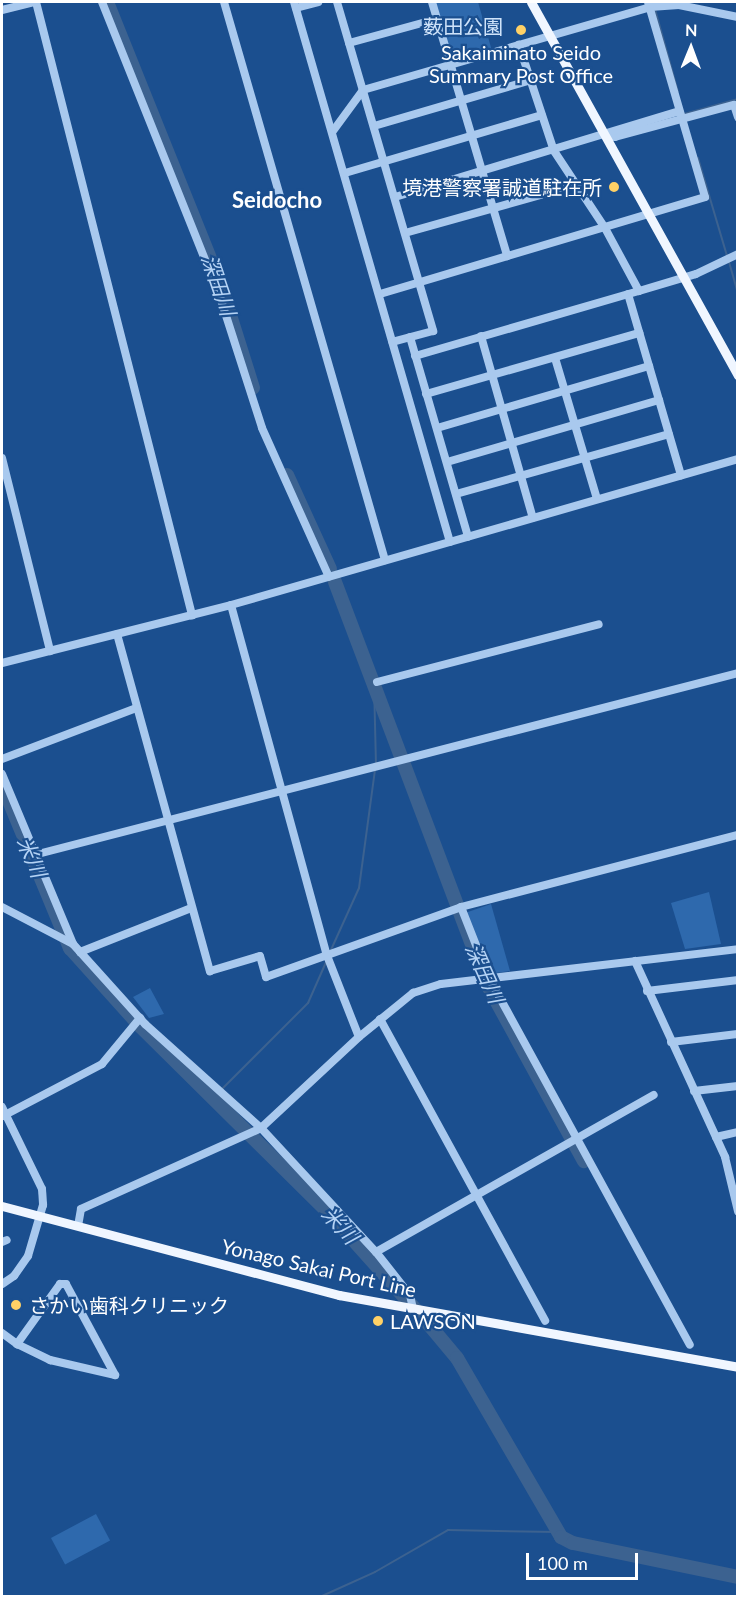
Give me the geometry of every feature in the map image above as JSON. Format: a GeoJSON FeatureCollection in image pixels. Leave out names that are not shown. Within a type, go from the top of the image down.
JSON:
{"type":"FeatureCollection","features":[{"type":"Feature","properties":{"kind":"main road"},"geometry":{"type":"LineString","coordinates":[[531,2],[738,375]]}},
{"type":"Feature","properties":{"kind":"main road","name":"Yonago Sakai Port Line"},"geometry":{"type":"LineString","coordinates":[[2,1206],[339,1295],[738,1367]]}},
{"type":"Feature","properties":{"kind":"street"},"geometry":{"type":"LineString","coordinates":[[2,10],[35,2],[192,615]]}},
{"type":"Feature","properties":{"kind":"street"},"geometry":{"type":"LineString","coordinates":[[102,2],[221,300],[262,428],[329,577]]}},
{"type":"Feature","properties":{"kind":"street"},"geometry":{"type":"LineString","coordinates":[[224,2],[385,560]]}},
{"type":"Feature","properties":{"kind":"street"},"geometry":{"type":"LineString","coordinates":[[318,2],[295,4],[450,542]]}},
{"type":"Feature","properties":{"kind":"street"},"geometry":{"type":"LineString","coordinates":[[337,2],[433,331],[392,342]]}},
{"type":"Feature","properties":{"kind":"street"},"geometry":{"type":"LineString","coordinates":[[432,2],[507,256]]}},
{"type":"Feature","properties":{"kind":"street"},"geometry":{"type":"LineString","coordinates":[[333,131],[363,90],[651,5],[679,5],[738,17]]}},
{"type":"Feature","properties":{"kind":"street"},"geometry":{"type":"LineString","coordinates":[[380,294],[705,197],[680,115],[651,5]]}},
{"type":"Feature","properties":{"kind":"street"},"geometry":{"type":"LineString","coordinates":[[349,43],[437,19]]}},
{"type":"Feature","properties":{"kind":"street"},"geometry":{"type":"LineString","coordinates":[[519,45],[554,151],[605,228],[639,291]]}},
{"type":"Feature","properties":{"kind":"street"},"geometry":{"type":"LineString","coordinates":[[374,126],[531,80]]}},
{"type":"Feature","properties":{"kind":"street"},"geometry":{"type":"LineString","coordinates":[[395,197],[680,115],[734,105],[738,117]]}},
{"type":"Feature","properties":{"kind":"street"},"geometry":{"type":"LineString","coordinates":[[345,173],[542,115]]}},
{"type":"Feature","properties":{"kind":"street"},"geometry":{"type":"LineString","coordinates":[[405,233],[576,185]]}},
{"type":"Feature","properties":{"kind":"street"},"geometry":{"type":"LineString","coordinates":[[415,356],[683,278],[738,254]]}},
{"type":"Feature","properties":{"kind":"street"},"geometry":{"type":"LineString","coordinates":[[628,294],[681,475]]}},
{"type":"Feature","properties":{"kind":"street"},"geometry":{"type":"LineString","coordinates":[[426,394],[639,333]]}},
{"type":"Feature","properties":{"kind":"street"},"geometry":{"type":"LineString","coordinates":[[481,336],[533,518]]}},
{"type":"Feature","properties":{"kind":"street"},"geometry":{"type":"LineString","coordinates":[[410,337],[468,537]]}},
{"type":"Feature","properties":{"kind":"street"},"geometry":{"type":"LineString","coordinates":[[555,358],[597,499]]}},
{"type":"Feature","properties":{"kind":"street"},"geometry":{"type":"LineString","coordinates":[[437,428],[649,366]]}},
{"type":"Feature","properties":{"kind":"street"},"geometry":{"type":"LineString","coordinates":[[447,462],[659,400]]}},
{"type":"Feature","properties":{"kind":"street"},"geometry":{"type":"LineString","coordinates":[[456,494],[669,434]]}},
{"type":"Feature","properties":{"kind":"street"},"geometry":{"type":"LineString","coordinates":[[2,458],[50,651]]}},
{"type":"Feature","properties":{"kind":"street"},"geometry":{"type":"LineString","coordinates":[[2,663],[231,605],[738,459]]}},
{"type":"Feature","properties":{"kind":"street"},"geometry":{"type":"LineString","coordinates":[[231,605],[326,953],[359,1037]]}},
{"type":"Feature","properties":{"kind":"street"},"geometry":{"type":"LineString","coordinates":[[377,682],[599,624]]}},
{"type":"Feature","properties":{"kind":"street"},"geometry":{"type":"LineString","coordinates":[[117,634],[167,822],[210,971],[260,956],[266,977],[326,953],[462,907],[738,835]]}},
{"type":"Feature","properties":{"kind":"street"},"geometry":{"type":"LineString","coordinates":[[34,855],[738,673]]}},
{"type":"Feature","properties":{"kind":"street"},"geometry":{"type":"LineString","coordinates":[[2,759],[136,708]]}},
{"type":"Feature","properties":{"kind":"street"},"geometry":{"type":"LineString","coordinates":[[2,774],[6,796],[73,944]]}},
{"type":"Feature","properties":{"kind":"street"},"geometry":{"type":"LineString","coordinates":[[2,907],[73,944],[140,1018],[261,1128],[376,1252],[410,1294],[413,1310]]}},
{"type":"Feature","properties":{"kind":"street"},"geometry":{"type":"LineString","coordinates":[[462,907],[489,978],[690,1345]]}},
{"type":"Feature","properties":{"kind":"street"},"geometry":{"type":"LineString","coordinates":[[80,951],[191,908]]}},
{"type":"Feature","properties":{"kind":"street"},"geometry":{"type":"LineString","coordinates":[[78,1226],[81,1209],[261,1128],[313,1084],[359,1037],[413,993],[441,984],[738,949]]}},
{"type":"Feature","properties":{"kind":"street"},"geometry":{"type":"LineString","coordinates":[[635,961],[716,1137],[738,1211]]}},
{"type":"Feature","properties":{"kind":"street"},"geometry":{"type":"LineString","coordinates":[[647,991],[738,980]]}},
{"type":"Feature","properties":{"kind":"street"},"geometry":{"type":"LineString","coordinates":[[2,1284],[14,1276],[28,1256],[41,1216],[42,1189],[3,1113],[102,1064],[140,1018]]}},
{"type":"Feature","properties":{"kind":"street"},"geometry":{"type":"LineString","coordinates":[[380,1019],[545,1321]]}},
{"type":"Feature","properties":{"kind":"street"},"geometry":{"type":"LineString","coordinates":[[671,1042],[738,1034]]}},
{"type":"Feature","properties":{"kind":"street"},"geometry":{"type":"LineString","coordinates":[[694,1091],[738,1086]]}},
{"type":"Feature","properties":{"kind":"street"},"geometry":{"type":"LineString","coordinates":[[376,1252],[654,1095]]}},
{"type":"Feature","properties":{"kind":"street"},"geometry":{"type":"LineString","coordinates":[[716,1137],[738,1132]]}},
{"type":"Feature","properties":{"kind":"street"},"geometry":{"type":"LineString","coordinates":[[728,1174],[738,1174]]}},
{"type":"Feature","properties":{"kind":"street"},"geometry":{"type":"LineString","coordinates":[[2,1333],[17,1344],[50,1360],[115,1375],[66,1284],[60,1284],[17,1344]]}},
{"type":"Feature","properties":{"kind":"green space","name":"薮田公園"},"geometry":{"type":"Polygon","coordinates":[[[433,2],[478,2],[492,51],[452,62],[433,2]]]}},
{"type":"Feature","properties":{"kind":"green space"},"geometry":{"type":"Polygon","coordinates":[[[709,892],[721,944],[685,949],[671,903],[709,892]]]}},
{"type":"Feature","properties":{"kind":"green space"},"geometry":{"type":"Polygon","coordinates":[[[491,904],[510,971],[489,974],[465,913],[491,904]]]}},
{"type":"Feature","properties":{"kind":"green space"},"geometry":{"type":"Polygon","coordinates":[[[150,988],[164,1014],[149,1018],[133,997],[150,988]]]}},
{"type":"Feature","properties":{"kind":"green space"},"geometry":{"type":"Polygon","coordinates":[[[96,1514],[110,1540],[65,1564],[51,1538],[96,1514]]]}},
{"type":"Feature","properties":{"kind":"waterway","name":"深田川"},"geometry":{"type":"LineString","coordinates":[[107,2],[219,280],[253,388]]}},
{"type":"Feature","properties":{"kind":"waterway"},"geometry":{"type":"LineString","coordinates":[[653,2],[678,92]]}},
{"type":"Feature","properties":{"kind":"waterway"},"geometry":{"type":"LineString","coordinates":[[684,114],[738,99]]}},
{"type":"Feature","properties":{"kind":"waterway"},"geometry":{"type":"LineString","coordinates":[[698,158],[727,256]]}},
{"type":"Feature","properties":{"kind":"waterway"},"geometry":{"type":"LineString","coordinates":[[729,262],[738,294]]}},
{"type":"Feature","properties":{"kind":"waterway","name":"深田川"},"geometry":{"type":"LineString","coordinates":[[287,475],[330,569]]}},
{"type":"Feature","properties":{"kind":"waterway","name":"深田川"},"geometry":{"type":"LineString","coordinates":[[335,582],[487,984],[584,1161]]}},
{"type":"Feature","properties":{"kind":"waterway"},"geometry":{"type":"LineString","coordinates":[[374,683],[376,764]]}},
{"type":"Feature","properties":{"kind":"waterway"},"geometry":{"type":"LineString","coordinates":[[330,952],[359,888],[375,770]]}},
{"type":"Feature","properties":{"kind":"waterway","name":"米川"},"geometry":{"type":"LineString","coordinates":[[2,784],[70,948],[140,1026],[331,1215],[457,1358],[561,1537],[573,1543],[738,1577]]}},
{"type":"Feature","properties":{"kind":"waterway"},"geometry":{"type":"LineString","coordinates":[[222,1089],[308,1003],[327,960]]}},
{"type":"Feature","properties":{"kind":"waterway"},"geometry":{"type":"LineString","coordinates":[[322,1596],[375,1572],[448,1530],[557,1532]]}},
{"type":"Feature","properties":{"kind":"place","name":"Sakaiminato Seido Summary Post Office"},"geometry":{"type":"Point","coordinates":[521,30]}},
{"type":"Feature","properties":{"kind":"place","name":"境港警察署誠道駐在所"},"geometry":{"type":"Point","coordinates":[614,187]}},
{"type":"Feature","properties":{"kind":"place","name":"さかい歯科クリニック"},"geometry":{"type":"Point","coordinates":[16,1305]}},
{"type":"Feature","properties":{"kind":"place","name":"LAWSON"},"geometry":{"type":"Point","coordinates":[378,1321]}},
{"type":"Feature","properties":{"kind":"district","name":"Seidocho"},"geometry":{"type":"Point","coordinates":[277,200]}}]}
